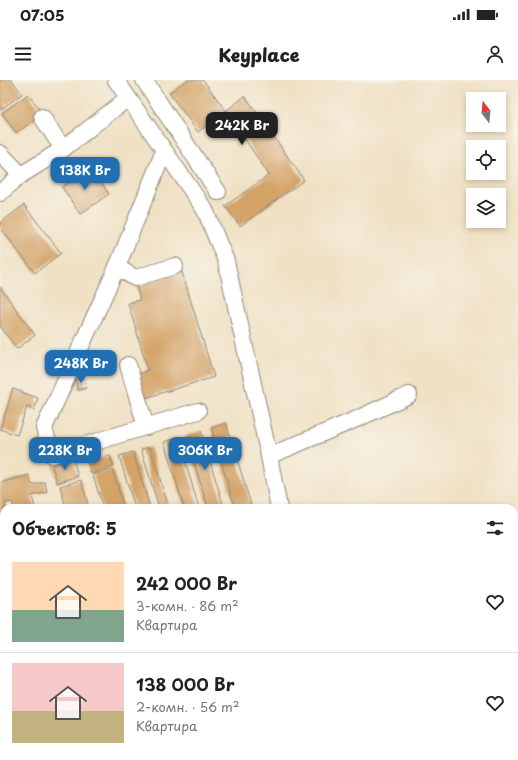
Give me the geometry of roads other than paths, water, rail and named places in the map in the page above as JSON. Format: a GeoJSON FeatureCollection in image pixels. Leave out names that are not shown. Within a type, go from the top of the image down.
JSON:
{"type":"FeatureCollection","features":[{"type":"Feature","properties":{"kind":"lane"},"geometry":{"type":"LineString","coordinates":[[116,80],[205,210],[226,261],[278,504]]}},
{"type":"Feature","properties":{"kind":"lane"},"geometry":{"type":"LineString","coordinates":[[144,80],[218,192]]}},
{"type":"Feature","properties":{"kind":"lane"},"geometry":{"type":"LineString","coordinates":[[0,193],[21,175],[63,149],[128,98]]}},
{"type":"Feature","properties":{"kind":"lane"},"geometry":{"type":"LineString","coordinates":[[42,117],[63,149]]}},
{"type":"Feature","properties":{"kind":"lane"},"geometry":{"type":"LineString","coordinates":[[164,150],[117,267],[44,428],[52,455],[198,411]]}},
{"type":"Feature","properties":{"kind":"lane"},"geometry":{"type":"LineString","coordinates":[[0,153],[21,175]]}},
{"type":"Feature","properties":{"kind":"lane"},"geometry":{"type":"LineString","coordinates":[[117,267],[135,278],[176,266]]}},
{"type":"Feature","properties":{"kind":"lane"},"geometry":{"type":"LineString","coordinates":[[128,365],[146,427]]}},
{"type":"Feature","properties":{"kind":"lane"},"geometry":{"type":"LineString","coordinates":[[269,456],[359,418],[408,395]]}}]}
